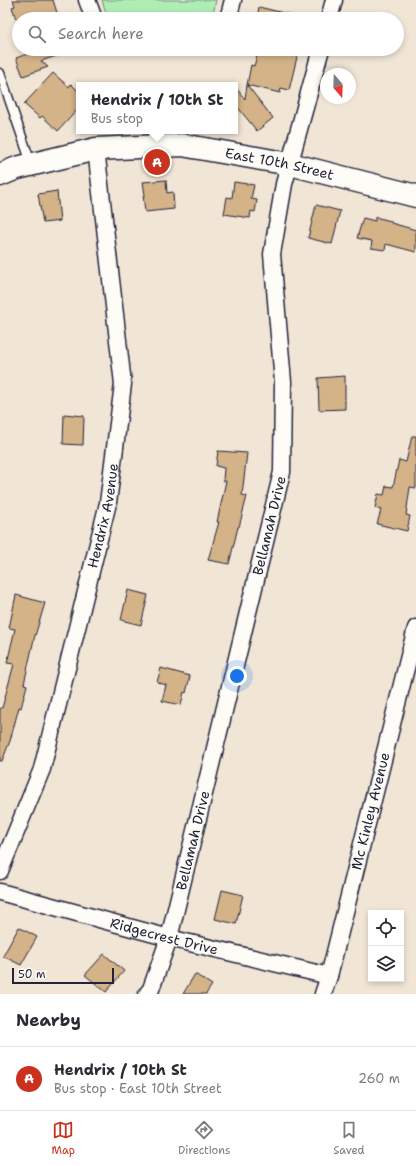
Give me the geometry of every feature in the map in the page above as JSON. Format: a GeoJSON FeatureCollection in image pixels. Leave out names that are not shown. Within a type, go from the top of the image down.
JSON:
{"type":"FeatureCollection","features":[{"type":"Feature","properties":{"kind":"main road","name":"East 10th Street"},"geometry":{"type":"LineString","coordinates":[[0,175],[31,165],[96,149],[182,145],[290,164],[416,196]]}},
{"type":"Feature","properties":{"kind":"street"},"geometry":{"type":"LineString","coordinates":[[87,0],[91,12]]}},
{"type":"Feature","properties":{"kind":"street"},"geometry":{"type":"LineString","coordinates":[[230,12],[233,0]]}},
{"type":"Feature","properties":{"kind":"street"},"geometry":{"type":"LineString","coordinates":[[331,12],[334,0]]}},
{"type":"Feature","properties":{"kind":"street","name":"Bellamah Drive"},"geometry":{"type":"LineString","coordinates":[[147,994],[151,989],[169,938],[282,472],[283,382],[272,254],[284,184],[319,56]]}},
{"type":"Feature","properties":{"kind":"street","name":"Hendrix Avenue"},"geometry":{"type":"LineString","coordinates":[[0,871],[42,769],[108,503],[123,384],[96,149]]}},
{"type":"Feature","properties":{"kind":"street","name":"Mc Kinley Avenue"},"geometry":{"type":"LineString","coordinates":[[323,994],[329,976],[416,628]]}},
{"type":"Feature","properties":{"kind":"street","name":"Ridgecrest Drive"},"geometry":{"type":"LineString","coordinates":[[0,892],[169,938],[329,976]]}},
{"type":"Feature","properties":{"kind":"lane"},"geometry":{"type":"LineString","coordinates":[[0,73],[31,165]]}},
{"type":"Feature","properties":{"kind":"green space"},"geometry":{"type":"Polygon","coordinates":[[[102,0],[216,0],[213,12],[106,12],[102,0]]]}},
{"type":"Feature","properties":{"kind":"building"},"geometry":{"type":"Polygon","coordinates":[[[13,0],[53,0],[57,12],[14,12],[12,7],[15,6],[13,0]]]}},
{"type":"Feature","properties":{"kind":"building"},"geometry":{"type":"Polygon","coordinates":[[[259,7],[280,12],[258,12],[259,7]]]}},
{"type":"Feature","properties":{"kind":"building"},"geometry":{"type":"Polygon","coordinates":[[[22,56],[56,56],[41,61],[48,67],[23,76],[16,58],[22,56]]]}},
{"type":"Feature","properties":{"kind":"building"},"geometry":{"type":"Polygon","coordinates":[[[257,56],[297,56],[289,90],[281,88],[280,93],[247,85],[251,65],[254,66],[257,56]]]}},
{"type":"Feature","properties":{"kind":"building"},"geometry":{"type":"Polygon","coordinates":[[[53,73],[69,87],[71,84],[76,89],[76,111],[58,131],[42,116],[40,118],[24,104],[53,73]]]}},
{"type":"Feature","properties":{"kind":"building"},"geometry":{"type":"Polygon","coordinates":[[[247,85],[273,118],[257,131],[238,108],[238,91],[245,99],[247,85]]]}},
{"type":"Feature","properties":{"kind":"building"},"geometry":{"type":"Polygon","coordinates":[[[166,180],[167,193],[173,192],[174,209],[145,212],[143,182],[166,180]]]}},
{"type":"Feature","properties":{"kind":"building"},"geometry":{"type":"Polygon","coordinates":[[[234,182],[254,185],[251,199],[257,200],[255,212],[251,211],[250,218],[224,214],[227,197],[232,198],[234,182]]]}},
{"type":"Feature","properties":{"kind":"building"},"geometry":{"type":"Polygon","coordinates":[[[57,191],[60,221],[43,223],[38,194],[57,191]]]}},
{"type":"Feature","properties":{"kind":"building"},"geometry":{"type":"Polygon","coordinates":[[[316,205],[340,211],[332,244],[308,238],[316,205]]]}},
{"type":"Feature","properties":{"kind":"building"},"geometry":{"type":"Polygon","coordinates":[[[375,217],[416,230],[416,252],[386,244],[385,250],[371,248],[372,241],[357,238],[363,218],[375,221],[375,217]]]}},
{"type":"Feature","properties":{"kind":"building"},"geometry":{"type":"Polygon","coordinates":[[[345,376],[345,409],[319,410],[318,378],[345,376]]]}},
{"type":"Feature","properties":{"kind":"building"},"geometry":{"type":"Polygon","coordinates":[[[64,414],[84,416],[83,445],[63,444],[64,414]]]}},
{"type":"Feature","properties":{"kind":"building"},"geometry":{"type":"Polygon","coordinates":[[[412,436],[416,436],[416,488],[410,487],[406,515],[410,516],[407,531],[377,524],[381,510],[375,508],[378,494],[384,495],[386,486],[393,487],[399,460],[406,462],[412,436]]]}},
{"type":"Feature","properties":{"kind":"building"},"geometry":{"type":"Polygon","coordinates":[[[218,451],[247,453],[242,495],[247,496],[229,564],[208,560],[219,522],[217,522],[226,481],[223,481],[224,468],[216,466],[218,451]]]}},
{"type":"Feature","properties":{"kind":"building"},"geometry":{"type":"Polygon","coordinates":[[[128,590],[148,595],[141,625],[121,620],[128,590]]]}},
{"type":"Feature","properties":{"kind":"building"},"geometry":{"type":"Polygon","coordinates":[[[16,595],[45,603],[34,639],[24,684],[27,685],[21,708],[19,707],[10,741],[2,761],[0,761],[0,708],[2,708],[14,664],[7,663],[15,629],[9,628],[16,595]]]}},
{"type":"Feature","properties":{"kind":"building"},"geometry":{"type":"Polygon","coordinates":[[[161,668],[190,676],[186,693],[184,692],[181,705],[162,701],[166,685],[157,682],[161,668]]]}},
{"type":"Feature","properties":{"kind":"building"},"geometry":{"type":"Polygon","coordinates":[[[222,890],[243,895],[236,924],[215,919],[222,890]]]}},
{"type":"Feature","properties":{"kind":"building"},"geometry":{"type":"Polygon","coordinates":[[[19,927],[37,937],[21,965],[3,956],[19,927]]]}},
{"type":"Feature","properties":{"kind":"building"},"geometry":{"type":"Polygon","coordinates":[[[104,954],[124,971],[106,992],[85,975],[104,954]]]}},
{"type":"Feature","properties":{"kind":"building"},"geometry":{"type":"Polygon","coordinates":[[[195,974],[212,985],[206,994],[183,994],[195,974]]]}},
{"type":"Feature","properties":{"kind":"place","name":"Hendrix / 10th St"},"geometry":{"type":"Point","coordinates":[157,162]}}]}
